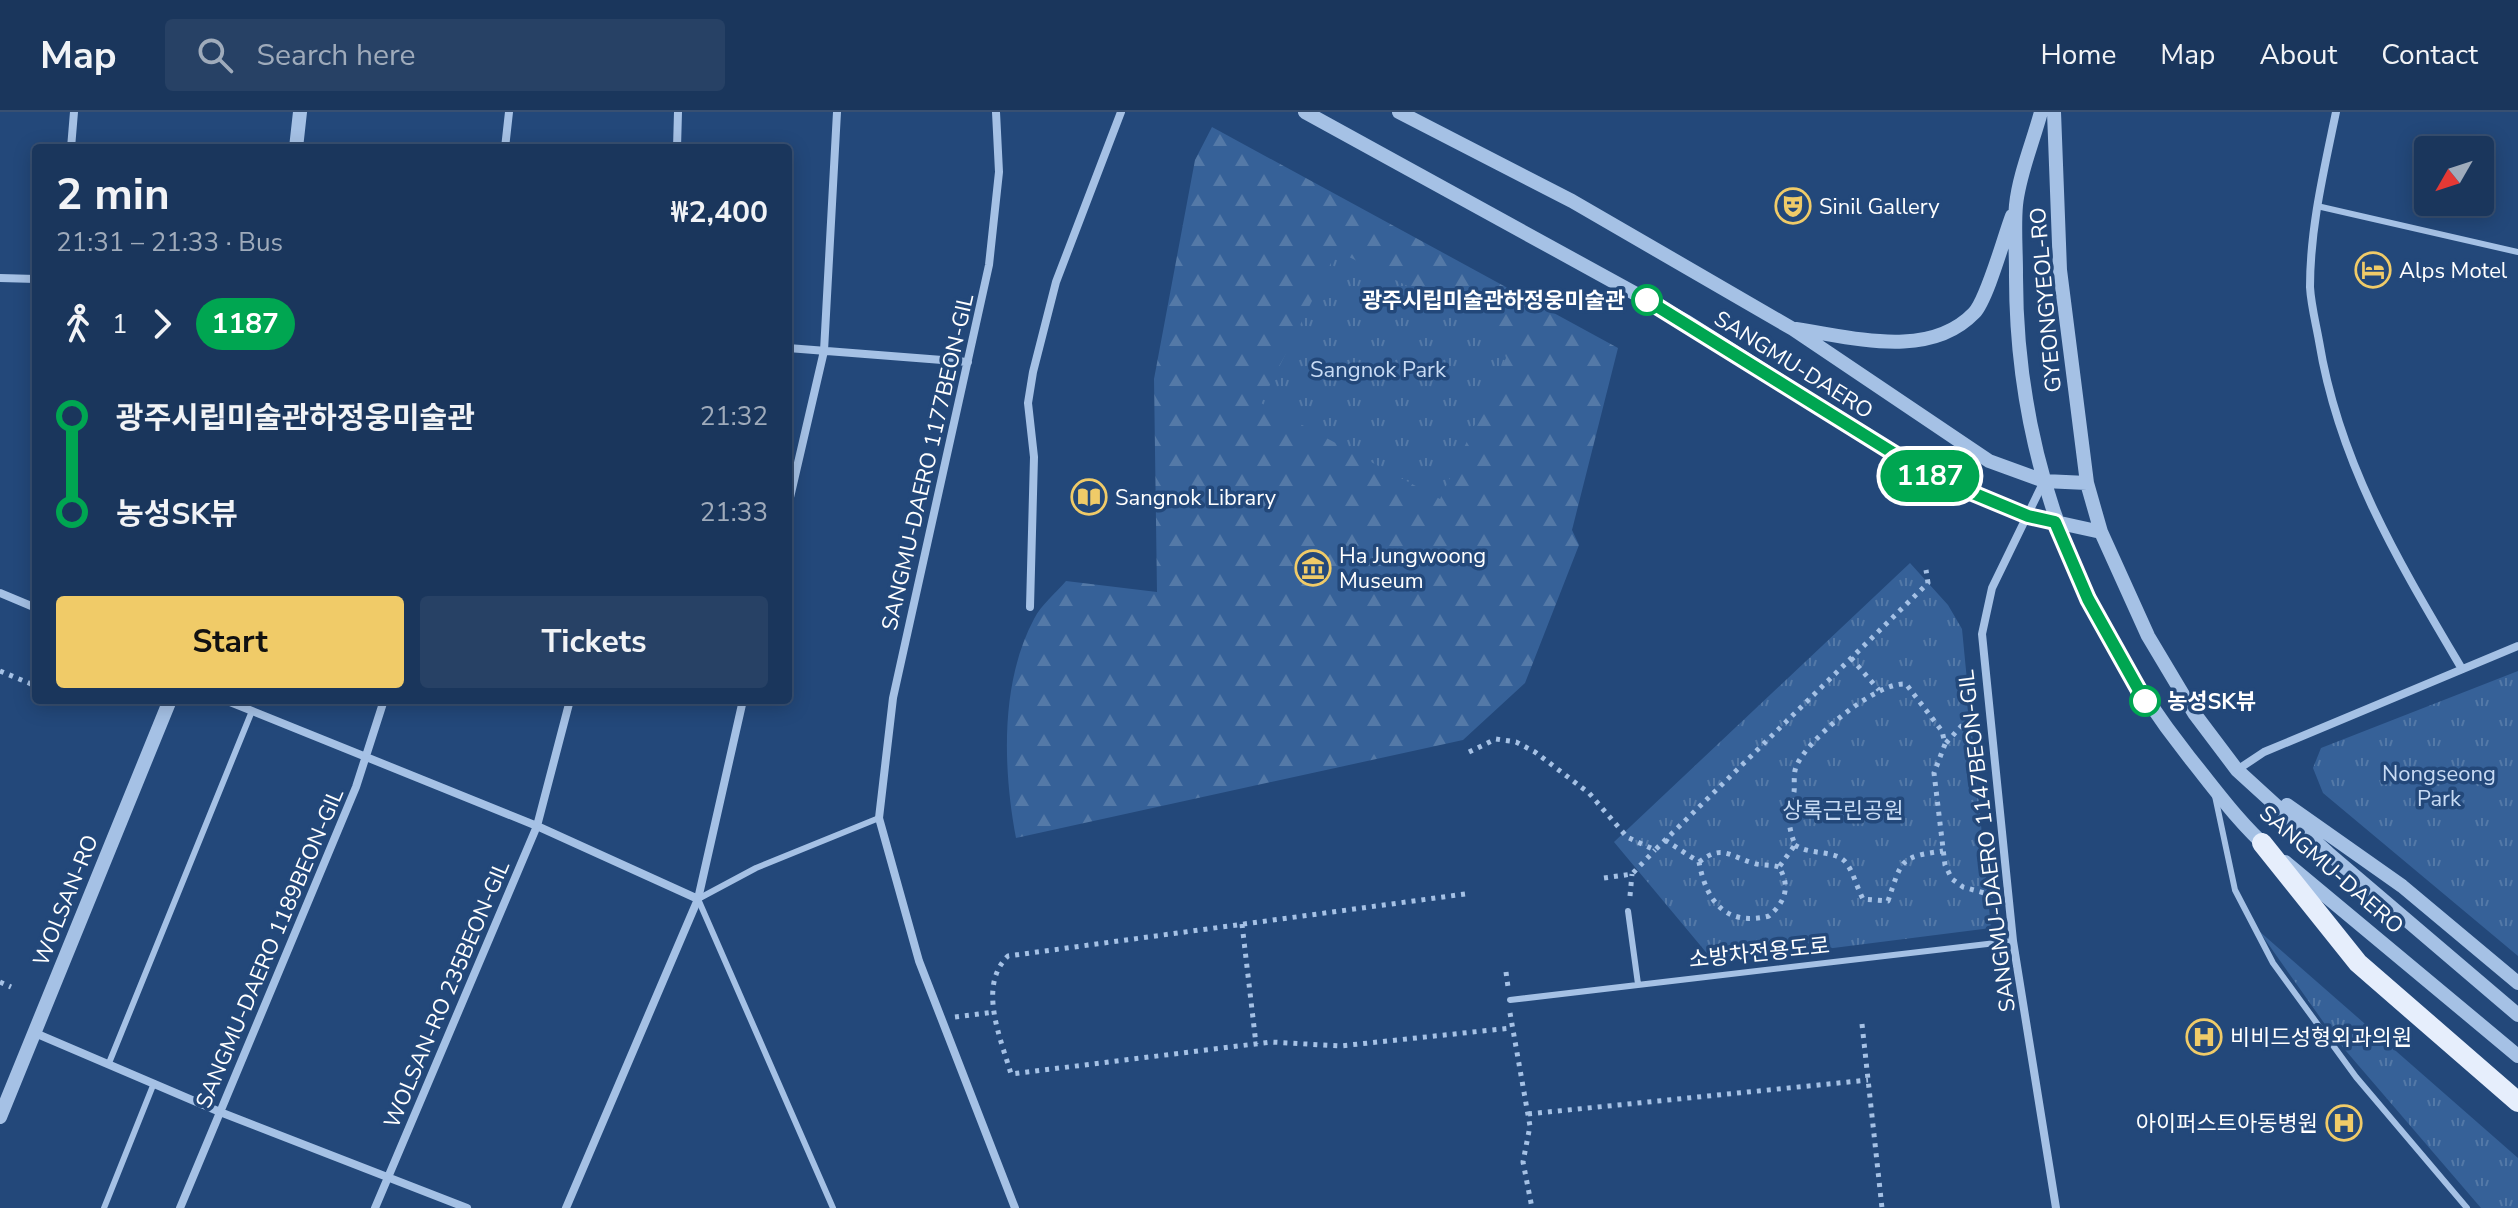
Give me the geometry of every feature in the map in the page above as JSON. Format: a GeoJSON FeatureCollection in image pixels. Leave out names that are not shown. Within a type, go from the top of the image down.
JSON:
{"type":"FeatureCollection","features":[{"type":"Feature","properties":{"kind":"main road"},"geometry":{"type":"LineString","coordinates":[[2262,843],[2358,963],[2518,1102]]}},
{"type":"Feature","properties":{"kind":"street"},"geometry":{"type":"LineString","coordinates":[[71,144],[74,112]]}},
{"type":"Feature","properties":{"kind":"street"},"geometry":{"type":"LineString","coordinates":[[296,144],[300,112]]}},
{"type":"Feature","properties":{"kind":"street"},"geometry":{"type":"LineString","coordinates":[[505,144],[509,112]]}},
{"type":"Feature","properties":{"kind":"street"},"geometry":{"type":"LineString","coordinates":[[677,144],[678,112]]}},
{"type":"Feature","properties":{"kind":"street"},"geometry":{"type":"LineString","coordinates":[[792,489],[824,351],[837,112]]}},
{"type":"Feature","properties":{"kind":"street","name":"SANGMU-DAERO 1177BEON-GIL"},"geometry":{"type":"LineString","coordinates":[[996,112],[999,172],[996,211],[968,362],[893,698],[879,818],[919,961],[1015,1208]]}},
{"type":"Feature","properties":{"kind":"street"},"geometry":{"type":"LineString","coordinates":[[1030,607],[1034,472],[1028,403],[1033,372],[1065,255],[1121,112]]}},
{"type":"Feature","properties":{"kind":"street","name":"SANGMU-DAERO"},"geometry":{"type":"LineString","coordinates":[[1305,112],[1687,322],[1927,474],[2028,516],[2101,532]]}},
{"type":"Feature","properties":{"kind":"street","name":"SANGMU-DAERO"},"geometry":{"type":"LineString","coordinates":[[1399,112],[1572,201],[1793,329],[1906,408],[1989,461],[2044,481],[2087,483],[2101,532],[2148,636],[2194,713],[2237,770],[2328,853],[2518,1015]]}},
{"type":"Feature","properties":{"kind":"street","name":"GYEONGYEOL-RO"},"geometry":{"type":"LineString","coordinates":[[2041,112],[2016,204],[2015,312],[2022,397],[2055,522]]}},
{"type":"Feature","properties":{"kind":"street","name":"GYEONGYEOL-RO"},"geometry":{"type":"LineString","coordinates":[[2054,112],[2060,270],[2087,483]]}},
{"type":"Feature","properties":{"kind":"street"},"geometry":{"type":"LineString","coordinates":[[2336,112],[2317,206],[2310,291],[2326,386],[2338,428],[2376,519],[2462,669]]}},
{"type":"Feature","properties":{"kind":"street"},"geometry":{"type":"LineString","coordinates":[[1793,329],[1885,341],[1935,339],[1975,313],[2016,204]]}},
{"type":"Feature","properties":{"kind":"street"},"geometry":{"type":"LineString","coordinates":[[0,278],[32,279]]}},
{"type":"Feature","properties":{"kind":"street"},"geometry":{"type":"LineString","coordinates":[[792,348],[968,362]]}},
{"type":"Feature","properties":{"kind":"street","name":"SANGMU-DAERO 1147BEON-GIL"},"geometry":{"type":"LineString","coordinates":[[2044,481],[1992,588],[1982,634],[1986,698],[2013,941],[2056,1208]]}},
{"type":"Feature","properties":{"kind":"street","name":"SANGMU-DAERO"},"geometry":{"type":"LineString","coordinates":[[2055,522],[2088,599],[2145,701],[2214,789],[2262,843],[2518,1056]]}},
{"type":"Feature","properties":{"kind":"street"},"geometry":{"type":"LineString","coordinates":[[0,593],[32,606]]}},
{"type":"Feature","properties":{"kind":"street"},"geometry":{"type":"LineString","coordinates":[[2237,770],[2264,752],[2518,646]]}},
{"type":"Feature","properties":{"kind":"street","name":"WOLSAN-RO"},"geometry":{"type":"LineString","coordinates":[[0,1117],[168,704]]}},
{"type":"Feature","properties":{"kind":"street"},"geometry":{"type":"LineString","coordinates":[[235,704],[368,755],[537,826],[698,899]]}},
{"type":"Feature","properties":{"kind":"street","name":"SANGMU-DAERO 1189BEON-GIL"},"geometry":{"type":"LineString","coordinates":[[180,1208],[368,755],[383,704]]}},
{"type":"Feature","properties":{"kind":"street","name":"WOLSAN-RO 235BEON-GIL"},"geometry":{"type":"LineString","coordinates":[[375,1208],[537,826],[569,704]]}},
{"type":"Feature","properties":{"kind":"street"},"geometry":{"type":"LineString","coordinates":[[566,1208],[698,899],[742,704]]}},
{"type":"Feature","properties":{"kind":"street","name":"SANGMU-DAERO"},"geometry":{"type":"LineString","coordinates":[[2237,770],[2402,886],[2518,983]]}},
{"type":"Feature","properties":{"kind":"street"},"geometry":{"type":"LineString","coordinates":[[35,1033],[220,1112],[467,1208]]}},
{"type":"Feature","properties":{"kind":"lane"},"geometry":{"type":"LineString","coordinates":[[2317,206],[2518,252]]}},
{"type":"Feature","properties":{"kind":"lane"},"geometry":{"type":"LineString","coordinates":[[109,1063],[252,711]]}},
{"type":"Feature","properties":{"kind":"lane"},"geometry":{"type":"LineString","coordinates":[[2214,789],[2235,890],[2273,963],[2356,1077],[2467,1208]]}},
{"type":"Feature","properties":{"kind":"lane"},"geometry":{"type":"LineString","coordinates":[[833,1208],[698,899],[756,868],[879,818]]}},
{"type":"Feature","properties":{"kind":"lane"},"geometry":{"type":"LineString","coordinates":[[1628,911],[1638,984]]}},
{"type":"Feature","properties":{"kind":"lane","name":"소방차전용도로"},"geometry":{"type":"LineString","coordinates":[[1510,1000],[2013,941]]}},
{"type":"Feature","properties":{"kind":"lane"},"geometry":{"type":"LineString","coordinates":[[104,1208],[154,1083]]}},
{"type":"Feature","properties":{"kind":"path"},"geometry":{"type":"LineString","coordinates":[[1628,911],[1632,874],[1928,583],[1926,570]]}},
{"type":"Feature","properties":{"kind":"path"},"geometry":{"type":"LineString","coordinates":[[1851,658],[1879,690]]}},
{"type":"Feature","properties":{"kind":"path"},"geometry":{"type":"LineString","coordinates":[[0,671],[32,684]]}},
{"type":"Feature","properties":{"kind":"path"},"geometry":{"type":"LineString","coordinates":[[1943,851],[1910,856],[1902,861],[1888,901],[1863,899],[1846,861],[1835,855],[1804,852],[1795,845],[1787,815],[1796,768],[1826,732],[1879,690],[1896,683],[1906,684],[1942,731],[1945,744]]}},
{"type":"Feature","properties":{"kind":"path"},"geometry":{"type":"LineString","coordinates":[[1986,698],[1945,744],[1934,773],[1943,851],[1952,879],[1963,887],[2008,899]]}},
{"type":"Feature","properties":{"kind":"path"},"geometry":{"type":"LineString","coordinates":[[1469,752],[1496,739],[1516,742],[1535,752],[1589,793],[1627,837],[1655,850]]}},
{"type":"Feature","properties":{"kind":"path"},"geometry":{"type":"LineString","coordinates":[[1665,840],[1699,862],[1707,894],[1720,907],[1741,919],[1769,916],[1779,907],[1787,885],[1779,867]]}},
{"type":"Feature","properties":{"kind":"path"},"geometry":{"type":"LineString","coordinates":[[1779,867],[1795,845]]}},
{"type":"Feature","properties":{"kind":"path"},"geometry":{"type":"LineString","coordinates":[[1699,862],[1716,851],[1727,850],[1751,863],[1779,867]]}},
{"type":"Feature","properties":{"kind":"path"},"geometry":{"type":"LineString","coordinates":[[1604,878],[1632,874]]}},
{"type":"Feature","properties":{"kind":"path"},"geometry":{"type":"LineString","coordinates":[[1465,894],[1008,956],[995,974],[994,1012],[1011,1074],[1256,1044],[1369,1045],[1511,1028]]}},
{"type":"Feature","properties":{"kind":"path"},"geometry":{"type":"LineString","coordinates":[[1242,924],[1256,1044]]}},
{"type":"Feature","properties":{"kind":"path"},"geometry":{"type":"LineString","coordinates":[[1506,972],[1511,1028],[1530,1126],[1523,1162],[1532,1208]]}},
{"type":"Feature","properties":{"kind":"path"},"geometry":{"type":"LineString","coordinates":[[0,982],[11,987]]}},
{"type":"Feature","properties":{"kind":"path"},"geometry":{"type":"LineString","coordinates":[[942,1019],[994,1012]]}},
{"type":"Feature","properties":{"kind":"path"},"geometry":{"type":"LineString","coordinates":[[1862,1024],[1882,1208]]}},
{"type":"Feature","properties":{"kind":"path"},"geometry":{"type":"LineString","coordinates":[[1528,1114],[1868,1080]]}},
{"type":"Feature","properties":{"kind":"green space"},"geometry":{"type":"Polygon","coordinates":[[[1212,127],[1618,348],[1572,530],[1579,545],[1525,683],[1463,740],[1016,838],[1009,784],[1007,727],[1015,671],[1034,619],[1066,581],[1157,592],[1154,379],[1195,160],[1212,127]]]}},
{"type":"Feature","properties":{"kind":"green space","name":"Sangnok Park"},"geometry":{"type":"Polygon","coordinates":[[[1337,251],[1498,331],[1506,358],[1440,499],[1261,403],[1337,251]]]}},
{"type":"Feature","properties":{"kind":"green space","name":"상록근린공원"},"geometry":{"type":"Polygon","coordinates":[[[1910,563],[1948,605],[1962,629],[1991,928],[1715,963],[1614,842],[1910,563]]]}},
{"type":"Feature","properties":{"kind":"green space","name":"Nongseong Park"},"geometry":{"type":"Polygon","coordinates":[[[2518,671],[2518,956],[2323,793],[2313,768],[2321,748],[2518,671]]]}},
{"type":"Feature","properties":{"kind":"green space"},"geometry":{"type":"Polygon","coordinates":[[[2259,931],[2518,1158],[2518,1208],[2481,1208],[2334,1037],[2259,931]]]}},
{"type":"Feature","properties":{"kind":"bus line","name":"1187"},"geometry":{"type":"LineString","coordinates":[[1647,300],[1687,322],[1927,474],[2028,516],[2055,522],[2088,599],[2145,701]]}},
{"type":"Feature","properties":{"kind":"place","name":"Sinil Gallery"},"geometry":{"type":"Point","coordinates":[1793,206]}},
{"type":"Feature","properties":{"kind":"place","name":"Alps Motel"},"geometry":{"type":"Point","coordinates":[2373,270]}},
{"type":"Feature","properties":{"kind":"place","name":"광주시립미술관하정웅미술관"},"geometry":{"type":"Point","coordinates":[1647,300]}},
{"type":"Feature","properties":{"kind":"place","name":"Sangnok Library"},"geometry":{"type":"Point","coordinates":[1089,497]}},
{"type":"Feature","properties":{"kind":"place","name":"Ha Jungwoong Museum"},"geometry":{"type":"Point","coordinates":[1313,568]}},
{"type":"Feature","properties":{"kind":"place","name":"농성SK뷰"},"geometry":{"type":"Point","coordinates":[2145,701]}},
{"type":"Feature","properties":{"kind":"place","name":"비비드성형외과의원"},"geometry":{"type":"Point","coordinates":[2204,1037]}},
{"type":"Feature","properties":{"kind":"place","name":"아이퍼스트아동병원"},"geometry":{"type":"Point","coordinates":[2344,1123]}}]}
